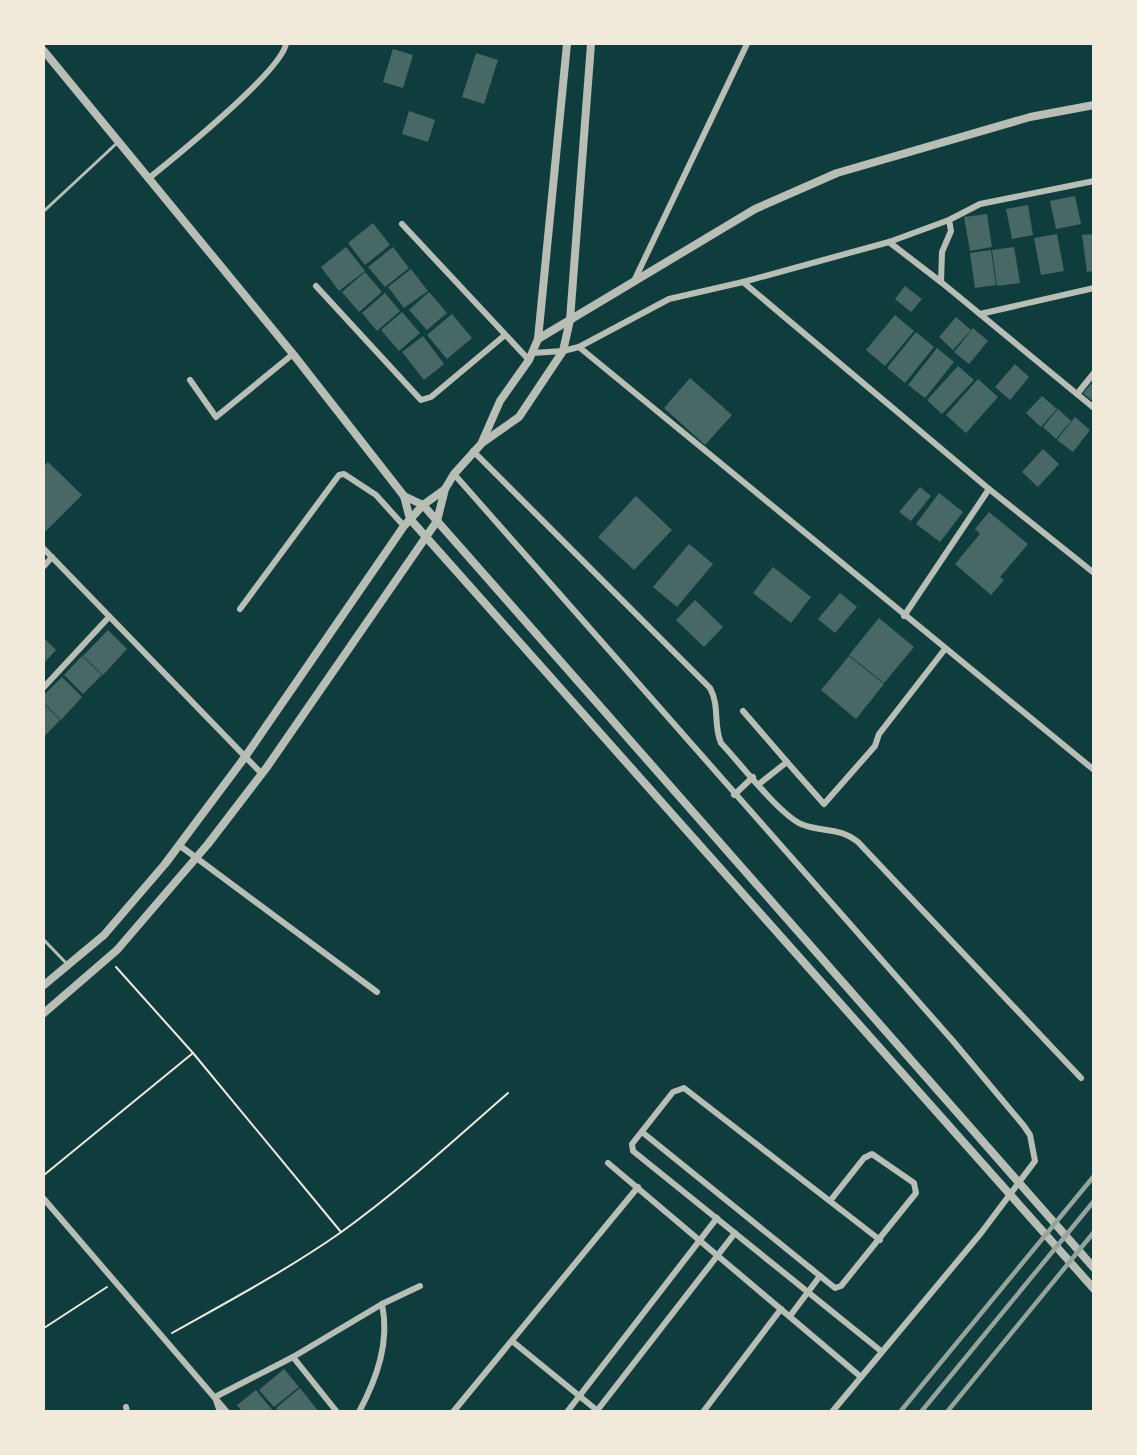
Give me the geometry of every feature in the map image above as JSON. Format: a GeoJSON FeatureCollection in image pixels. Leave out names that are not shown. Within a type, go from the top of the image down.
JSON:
{"type":"FeatureCollection","features":[{"type":"Feature","properties":{"kind":"street"},"geometry":{"type":"LineString","coordinates":[[148,179],[200,137],[273,66],[284,53],[286,44]]}},
{"type":"Feature","properties":{"kind":"street"},"geometry":{"type":"LineString","coordinates":[[482,443],[500,401],[531,357],[538,339],[567,44]]}},
{"type":"Feature","properties":{"kind":"street"},"geometry":{"type":"LineString","coordinates":[[44,1013],[108,958],[196,858],[261,774],[437,521],[445,489],[454,474],[482,443],[519,417],[563,351],[570,320],[591,44]]}},
{"type":"Feature","properties":{"kind":"street"},"geometry":{"type":"LineString","coordinates":[[633,284],[747,44]]}},
{"type":"Feature","properties":{"kind":"street"},"geometry":{"type":"LineString","coordinates":[[44,51],[293,354],[404,496],[410,519],[1094,1289]]}},
{"type":"Feature","properties":{"kind":"street"},"geometry":{"type":"LineString","coordinates":[[538,339],[755,209],[837,173],[1030,117],[1094,105]]}},
{"type":"Feature","properties":{"kind":"street"},"geometry":{"type":"LineString","coordinates":[[531,357],[579,347],[669,299],[743,282],[889,242],[949,220],[980,204],[1094,182]]}},
{"type":"Feature","properties":{"kind":"street"},"geometry":{"type":"LineString","coordinates":[[941,282],[942,252],[951,231],[949,220]]}},
{"type":"Feature","properties":{"kind":"street"},"geometry":{"type":"LineString","coordinates":[[402,224],[506,335],[531,357]]}},
{"type":"Feature","properties":{"kind":"street"},"geometry":{"type":"LineString","coordinates":[[889,242],[981,314],[1094,408]]}},
{"type":"Feature","properties":{"kind":"street"},"geometry":{"type":"LineString","coordinates":[[743,282],[989,489],[1094,573]]}},
{"type":"Feature","properties":{"kind":"street"},"geometry":{"type":"LineString","coordinates":[[316,286],[421,400],[431,397],[506,335]]}},
{"type":"Feature","properties":{"kind":"street"},"geometry":{"type":"LineString","coordinates":[[981,314],[1094,288]]}},
{"type":"Feature","properties":{"kind":"street"},"geometry":{"type":"LineString","coordinates":[[579,347],[1094,770]]}},
{"type":"Feature","properties":{"kind":"street"},"geometry":{"type":"LineString","coordinates":[[190,380],[216,417],[293,354]]}},
{"type":"Feature","properties":{"kind":"street"},"geometry":{"type":"LineString","coordinates":[[1077,394],[1094,373]]}},
{"type":"Feature","properties":{"kind":"street"},"geometry":{"type":"LineString","coordinates":[[473,451],[710,688],[717,708],[717,730],[721,743],[759,784],[801,824],[842,831],[858,842],[1081,1078]]}},
{"type":"Feature","properties":{"kind":"street"},"geometry":{"type":"LineString","coordinates":[[240,609],[335,478],[344,474],[376,495],[404,526]]}},
{"type":"Feature","properties":{"kind":"street"},"geometry":{"type":"LineString","coordinates":[[454,474],[734,795],[953,1041],[1024,1126],[1034,1147],[1035,1161],[1001,1206],[832,1412]]}},
{"type":"Feature","properties":{"kind":"street"},"geometry":{"type":"LineString","coordinates":[[44,985],[104,935],[179,845],[245,757],[404,526],[423,505],[445,489]]}},
{"type":"Feature","properties":{"kind":"street"},"geometry":{"type":"LineString","coordinates":[[904,616],[989,489]]}},
{"type":"Feature","properties":{"kind":"street"},"geometry":{"type":"LineString","coordinates":[[404,496],[423,505],[1094,1268]]}},
{"type":"Feature","properties":{"kind":"street"},"geometry":{"type":"LineString","coordinates":[[44,549],[261,774]]}},
{"type":"Feature","properties":{"kind":"street"},"geometry":{"type":"LineString","coordinates":[[44,566],[52,557]]}},
{"type":"Feature","properties":{"kind":"street"},"geometry":{"type":"LineString","coordinates":[[44,687],[110,617]]}},
{"type":"Feature","properties":{"kind":"street"},"geometry":{"type":"LineString","coordinates":[[742,711],[824,804],[875,746],[879,734],[945,649]]}},
{"type":"Feature","properties":{"kind":"street"},"geometry":{"type":"LineString","coordinates":[[759,784],[787,762]]}},
{"type":"Feature","properties":{"kind":"street"},"geometry":{"type":"LineString","coordinates":[[734,795],[753,777]]}},
{"type":"Feature","properties":{"kind":"street"},"geometry":{"type":"LineString","coordinates":[[179,845],[377,992]]}},
{"type":"Feature","properties":{"kind":"street"},"geometry":{"type":"LineString","coordinates":[[880,1240],[684,1088],[673,1092],[632,1144],[633,1151],[881,1351]]}},
{"type":"Feature","properties":{"kind":"street"},"geometry":{"type":"LineString","coordinates":[[642,1132],[820,1276],[838,1288],[880,1240],[916,1193],[914,1183],[872,1154],[864,1158],[830,1201]]}},
{"type":"Feature","properties":{"kind":"street"},"geometry":{"type":"LineString","coordinates":[[608,1163],[861,1377]]}},
{"type":"Feature","properties":{"kind":"street"},"geometry":{"type":"LineString","coordinates":[[453,1412],[638,1187]]}},
{"type":"Feature","properties":{"kind":"street"},"geometry":{"type":"LineString","coordinates":[[44,1199],[165,1337],[227,1412]]}},
{"type":"Feature","properties":{"kind":"street"},"geometry":{"type":"LineString","coordinates":[[567,1412],[717,1218]]}},
{"type":"Feature","properties":{"kind":"street"},"geometry":{"type":"LineString","coordinates":[[512,1341],[598,1411],[735,1233]]}},
{"type":"Feature","properties":{"kind":"street"},"geometry":{"type":"LineString","coordinates":[[790,1316],[820,1276]]}},
{"type":"Feature","properties":{"kind":"street"},"geometry":{"type":"LineString","coordinates":[[215,1397],[293,1357],[382,1304],[420,1286]]}},
{"type":"Feature","properties":{"kind":"street"},"geometry":{"type":"LineString","coordinates":[[359,1412],[369,1393],[383,1352],[386,1323],[382,1304]]}},
{"type":"Feature","properties":{"kind":"street"},"geometry":{"type":"LineString","coordinates":[[703,1412],[781,1309]]}},
{"type":"Feature","properties":{"kind":"street"},"geometry":{"type":"LineString","coordinates":[[293,1357],[337,1412]]}},
{"type":"Feature","properties":{"kind":"street"},"geometry":{"type":"LineString","coordinates":[[215,1397],[220,1412]]}},
{"type":"Feature","properties":{"kind":"lane"},"geometry":{"type":"LineString","coordinates":[[44,211],[119,142]]}},
{"type":"Feature","properties":{"kind":"lane"},"geometry":{"type":"LineString","coordinates":[[44,940],[68,965]]}},
{"type":"Feature","properties":{"kind":"path"},"geometry":{"type":"LineString","coordinates":[[108,958],[193,1053],[341,1232]]}},
{"type":"Feature","properties":{"kind":"path"},"geometry":{"type":"LineString","coordinates":[[44,1175],[193,1053]]}},
{"type":"Feature","properties":{"kind":"path"},"geometry":{"type":"LineString","coordinates":[[165,1337],[271,1277],[341,1232],[426,1165],[508,1093]]}},
{"type":"Feature","properties":{"kind":"path"},"geometry":{"type":"LineString","coordinates":[[44,1328],[115,1282]]}},
{"type":"Feature","properties":{"kind":"building"},"geometry":{"type":"Polygon","coordinates":[[[393,49],[413,55],[403,88],[383,82],[393,49]]]}},
{"type":"Feature","properties":{"kind":"building"},"geometry":{"type":"Polygon","coordinates":[[[476,53],[498,60],[484,104],[462,97],[476,53]]]}},
{"type":"Feature","properties":{"kind":"building"},"geometry":{"type":"Polygon","coordinates":[[[409,111],[435,120],[428,142],[402,134],[409,111]]]}},
{"type":"Feature","properties":{"kind":"building"},"geometry":{"type":"Polygon","coordinates":[[[1075,196],[1081,224],[1056,229],[1050,201],[1075,196]]]}},
{"type":"Feature","properties":{"kind":"building"},"geometry":{"type":"Polygon","coordinates":[[[1028,205],[1033,235],[1012,239],[1006,209],[1028,205]]]}},
{"type":"Feature","properties":{"kind":"building"},"geometry":{"type":"Polygon","coordinates":[[[987,214],[992,247],[970,251],[964,217],[987,214]]]}},
{"type":"Feature","properties":{"kind":"building"},"geometry":{"type":"Polygon","coordinates":[[[373,223],[390,245],[365,265],[348,243],[373,223]]]}},
{"type":"Feature","properties":{"kind":"building"},"geometry":{"type":"Polygon","coordinates":[[[1057,234],[1064,271],[1041,275],[1034,238],[1057,234]]]}},
{"type":"Feature","properties":{"kind":"building"},"geometry":{"type":"Polygon","coordinates":[[[1094,234],[1094,271],[1087,272],[1082,235],[1094,234]]]}},
{"type":"Feature","properties":{"kind":"building"},"geometry":{"type":"Polygon","coordinates":[[[346,247],[365,271],[339,291],[321,267],[346,247]]]}},
{"type":"Feature","properties":{"kind":"building"},"geometry":{"type":"Polygon","coordinates":[[[393,247],[409,268],[385,287],[368,267],[393,247]]]}},
{"type":"Feature","properties":{"kind":"building"},"geometry":{"type":"Polygon","coordinates":[[[1014,247],[1020,283],[997,286],[992,250],[1014,247]]]}},
{"type":"Feature","properties":{"kind":"building"},"geometry":{"type":"Polygon","coordinates":[[[991,250],[996,285],[975,288],[970,253],[991,250]]]}},
{"type":"Feature","properties":{"kind":"building"},"geometry":{"type":"Polygon","coordinates":[[[411,269],[428,291],[404,308],[388,287],[411,269]]]}},
{"type":"Feature","properties":{"kind":"building"},"geometry":{"type":"Polygon","coordinates":[[[365,272],[382,292],[359,312],[342,292],[365,272]]]}},
{"type":"Feature","properties":{"kind":"building"},"geometry":{"type":"Polygon","coordinates":[[[905,286],[922,299],[911,312],[895,299],[905,286]]]}},
{"type":"Feature","properties":{"kind":"building"},"geometry":{"type":"Polygon","coordinates":[[[429,292],[447,313],[427,330],[409,310],[429,292]]]}},
{"type":"Feature","properties":{"kind":"building"},"geometry":{"type":"Polygon","coordinates":[[[385,293],[400,311],[377,331],[362,313],[385,293]]]}},
{"type":"Feature","properties":{"kind":"building"},"geometry":{"type":"Polygon","coordinates":[[[402,312],[420,333],[399,351],[381,330],[402,312]]]}},
{"type":"Feature","properties":{"kind":"building"},"geometry":{"type":"Polygon","coordinates":[[[452,314],[472,338],[447,359],[427,335],[452,314]]]}},
{"type":"Feature","properties":{"kind":"building"},"geometry":{"type":"Polygon","coordinates":[[[895,315],[914,331],[885,366],[866,350],[895,315]]]}},
{"type":"Feature","properties":{"kind":"building"},"geometry":{"type":"Polygon","coordinates":[[[956,317],[971,330],[953,350],[939,337],[956,317]]]}},
{"type":"Feature","properties":{"kind":"building"},"geometry":{"type":"Polygon","coordinates":[[[973,328],[988,341],[969,364],[954,352],[973,328]]]}},
{"type":"Feature","properties":{"kind":"building"},"geometry":{"type":"Polygon","coordinates":[[[916,332],[934,347],[905,383],[887,368],[916,332]]]}},
{"type":"Feature","properties":{"kind":"building"},"geometry":{"type":"Polygon","coordinates":[[[423,336],[444,364],[424,380],[402,352],[423,336]]]}},
{"type":"Feature","properties":{"kind":"building"},"geometry":{"type":"Polygon","coordinates":[[[937,348],[954,362],[925,398],[908,385],[937,348]]]}},
{"type":"Feature","properties":{"kind":"building"},"geometry":{"type":"Polygon","coordinates":[[[1015,364],[1029,377],[1010,400],[995,387],[1015,364]]]}},
{"type":"Feature","properties":{"kind":"building"},"geometry":{"type":"Polygon","coordinates":[[[958,366],[974,380],[942,414],[927,400],[958,366]]]}},
{"type":"Feature","properties":{"kind":"building"},"geometry":{"type":"Polygon","coordinates":[[[690,378],[732,415],[705,445],[664,408],[690,378]]]}},
{"type":"Feature","properties":{"kind":"building"},"geometry":{"type":"Polygon","coordinates":[[[978,379],[998,397],[966,433],[946,415],[978,379]]]}},
{"type":"Feature","properties":{"kind":"building"},"geometry":{"type":"Polygon","coordinates":[[[1094,381],[1094,402],[1083,393],[1094,381]]]}},
{"type":"Feature","properties":{"kind":"building"},"geometry":{"type":"Polygon","coordinates":[[[1042,396],[1057,409],[1041,427],[1026,413],[1042,396]]]}},
{"type":"Feature","properties":{"kind":"building"},"geometry":{"type":"Polygon","coordinates":[[[1058,409],[1071,421],[1056,439],[1043,427],[1058,409]]]}},
{"type":"Feature","properties":{"kind":"building"},"geometry":{"type":"Polygon","coordinates":[[[1075,417],[1090,430],[1073,452],[1057,440],[1075,417]]]}},
{"type":"Feature","properties":{"kind":"building"},"geometry":{"type":"Polygon","coordinates":[[[1043,449],[1059,464],[1038,487],[1022,472],[1043,449]]]}},
{"type":"Feature","properties":{"kind":"building"},"geometry":{"type":"Polygon","coordinates":[[[48,462],[82,495],[45,532],[44,466],[48,462]]]}},
{"type":"Feature","properties":{"kind":"building"},"geometry":{"type":"Polygon","coordinates":[[[920,487],[931,496],[911,521],[899,512],[920,487]]]}},
{"type":"Feature","properties":{"kind":"building"},"geometry":{"type":"Polygon","coordinates":[[[939,493],[963,512],[940,542],[916,524],[939,493]]]}},
{"type":"Feature","properties":{"kind":"building"},"geometry":{"type":"Polygon","coordinates":[[[636,496],[672,530],[634,570],[598,537],[636,496]]]}},
{"type":"Feature","properties":{"kind":"building"},"geometry":{"type":"Polygon","coordinates":[[[989,512],[1028,544],[1000,577],[1004,580],[991,595],[955,564],[980,534],[975,529],[989,512]]]}},
{"type":"Feature","properties":{"kind":"building"},"geometry":{"type":"Polygon","coordinates":[[[689,544],[713,564],[677,607],[653,587],[689,544]]]}},
{"type":"Feature","properties":{"kind":"building"},"geometry":{"type":"Polygon","coordinates":[[[773,567],[811,597],[791,623],[753,593],[773,567]]]}},
{"type":"Feature","properties":{"kind":"building"},"geometry":{"type":"Polygon","coordinates":[[[840,593],[857,607],[835,633],[818,619],[840,593]]]}},
{"type":"Feature","properties":{"kind":"building"},"geometry":{"type":"Polygon","coordinates":[[[695,600],[723,627],[704,647],[676,620],[695,600]]]}},
{"type":"Feature","properties":{"kind":"building"},"geometry":{"type":"Polygon","coordinates":[[[879,618],[914,647],[884,683],[849,655],[879,618]]]}},
{"type":"Feature","properties":{"kind":"building"},"geometry":{"type":"Polygon","coordinates":[[[108,630],[127,649],[103,675],[83,656],[108,630]]]}},
{"type":"Feature","properties":{"kind":"building"},"geometry":{"type":"Polygon","coordinates":[[[44,638],[56,650],[44,663],[44,638]]]}},
{"type":"Feature","properties":{"kind":"building"},"geometry":{"type":"Polygon","coordinates":[[[82,656],[102,675],[83,694],[64,675],[82,656]]]}},
{"type":"Feature","properties":{"kind":"building"},"geometry":{"type":"Polygon","coordinates":[[[849,656],[884,684],[856,719],[821,690],[849,656]]]}},
{"type":"Feature","properties":{"kind":"building"},"geometry":{"type":"Polygon","coordinates":[[[62,677],[82,697],[61,720],[44,703],[44,695],[62,677]]]}},
{"type":"Feature","properties":{"kind":"building"},"geometry":{"type":"Polygon","coordinates":[[[44,704],[60,720],[44,737],[44,704]]]}},
{"type":"Feature","properties":{"kind":"building"},"geometry":{"type":"Polygon","coordinates":[[[284,1369],[299,1387],[274,1407],[259,1390],[284,1369]]]}},
{"type":"Feature","properties":{"kind":"building"},"geometry":{"type":"Polygon","coordinates":[[[300,1388],[319,1412],[278,1412],[276,1408],[300,1388]]]}},
{"type":"Feature","properties":{"kind":"building"},"geometry":{"type":"Polygon","coordinates":[[[256,1390],[274,1412],[242,1412],[237,1405],[256,1390]]]}},
{"type":"Feature","properties":{"kind":"railway"},"geometry":{"type":"LineString","coordinates":[[900,1412],[1094,1176]]}},
{"type":"Feature","properties":{"kind":"railway"},"geometry":{"type":"LineString","coordinates":[[921,1412],[1094,1201]]}},
{"type":"Feature","properties":{"kind":"railway"},"geometry":{"type":"LineString","coordinates":[[947,1412],[1094,1232]]}}]}
